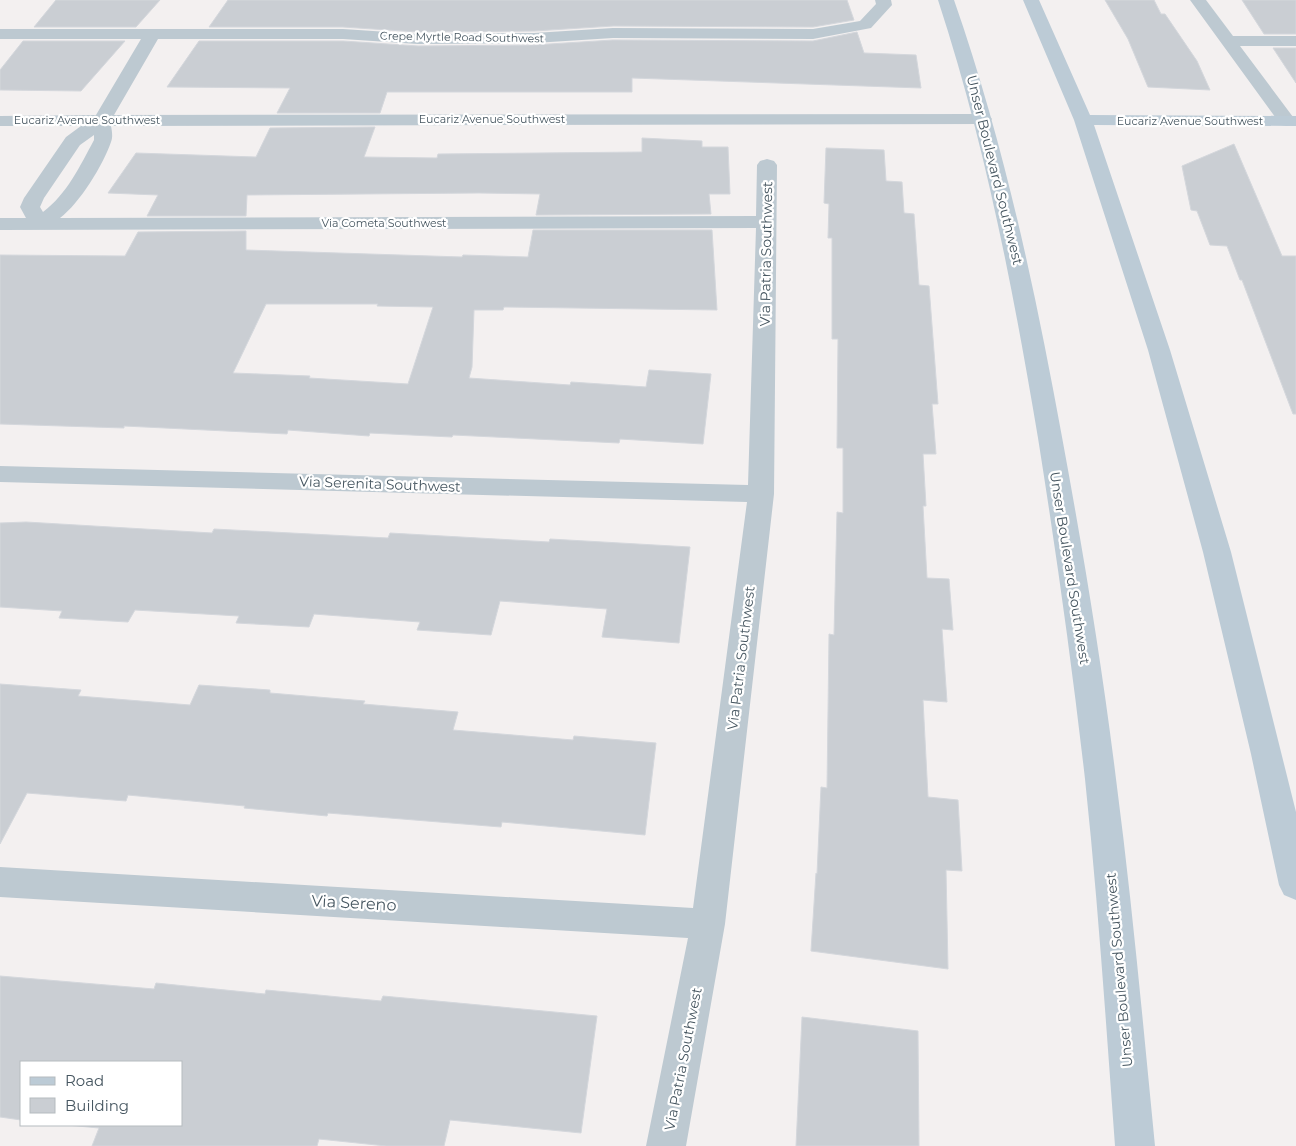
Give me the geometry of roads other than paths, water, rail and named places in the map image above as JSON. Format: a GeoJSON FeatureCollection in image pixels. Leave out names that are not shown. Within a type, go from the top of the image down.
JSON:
{"type":"FeatureCollection","features":[{"type":"Feature","properties":{"kind":"main road","name":"Unser Boulevard Southwest"},"geometry":{"type":"LineString","coordinates":[[946,0],[964,51],[1010,225],[1027,307],[1065,524],[1094,727],[1120,961],[1135,1146]]}},
{"type":"Feature","properties":{"kind":"main road"},"geometry":{"type":"LineString","coordinates":[[1031,0],[1084,120],[1159,350],[1217,552],[1267,754],[1296,885]]}},
{"type":"Feature","properties":{"kind":"main road","name":"Eucariz Avenue Southwest"},"geometry":{"type":"LineString","coordinates":[[1084,120],[1292,121]]}},
{"type":"Feature","properties":{"kind":"street"},"geometry":{"type":"LineString","coordinates":[[1198,0],[1292,121]]}},
{"type":"Feature","properties":{"kind":"street","name":"Crepe Myrtle Road Southwest"},"geometry":{"type":"LineString","coordinates":[[0,34],[343,34],[418,38],[534,38],[613,33],[813,34],[864,25],[883,2]]}},
{"type":"Feature","properties":{"kind":"street"},"geometry":{"type":"LineString","coordinates":[[102,120],[103,140],[86,174],[62,207],[38,224],[30,207],[34,198],[73,141],[102,120],[153,33]]}},
{"type":"Feature","properties":{"kind":"street"},"geometry":{"type":"LineString","coordinates":[[1228,41],[1296,40]]}},
{"type":"Feature","properties":{"kind":"street","name":"Eucariz Avenue Southwest"},"geometry":{"type":"LineString","coordinates":[[0,121],[983,119]]}},
{"type":"Feature","properties":{"kind":"street","name":"Via Patria Southwest"},"geometry":{"type":"LineString","coordinates":[[666,1146],[708,924],[761,494],[767,165]]}},
{"type":"Feature","properties":{"kind":"street","name":"Via Cometa Southwest"},"geometry":{"type":"LineString","coordinates":[[0,224],[767,222]]}},
{"type":"Feature","properties":{"kind":"street","name":"Via Serenita Southwest"},"geometry":{"type":"LineString","coordinates":[[0,474],[761,494]]}},
{"type":"Feature","properties":{"kind":"street","name":"Via Sereno"},"geometry":{"type":"LineString","coordinates":[[0,882],[708,924]]}}]}
